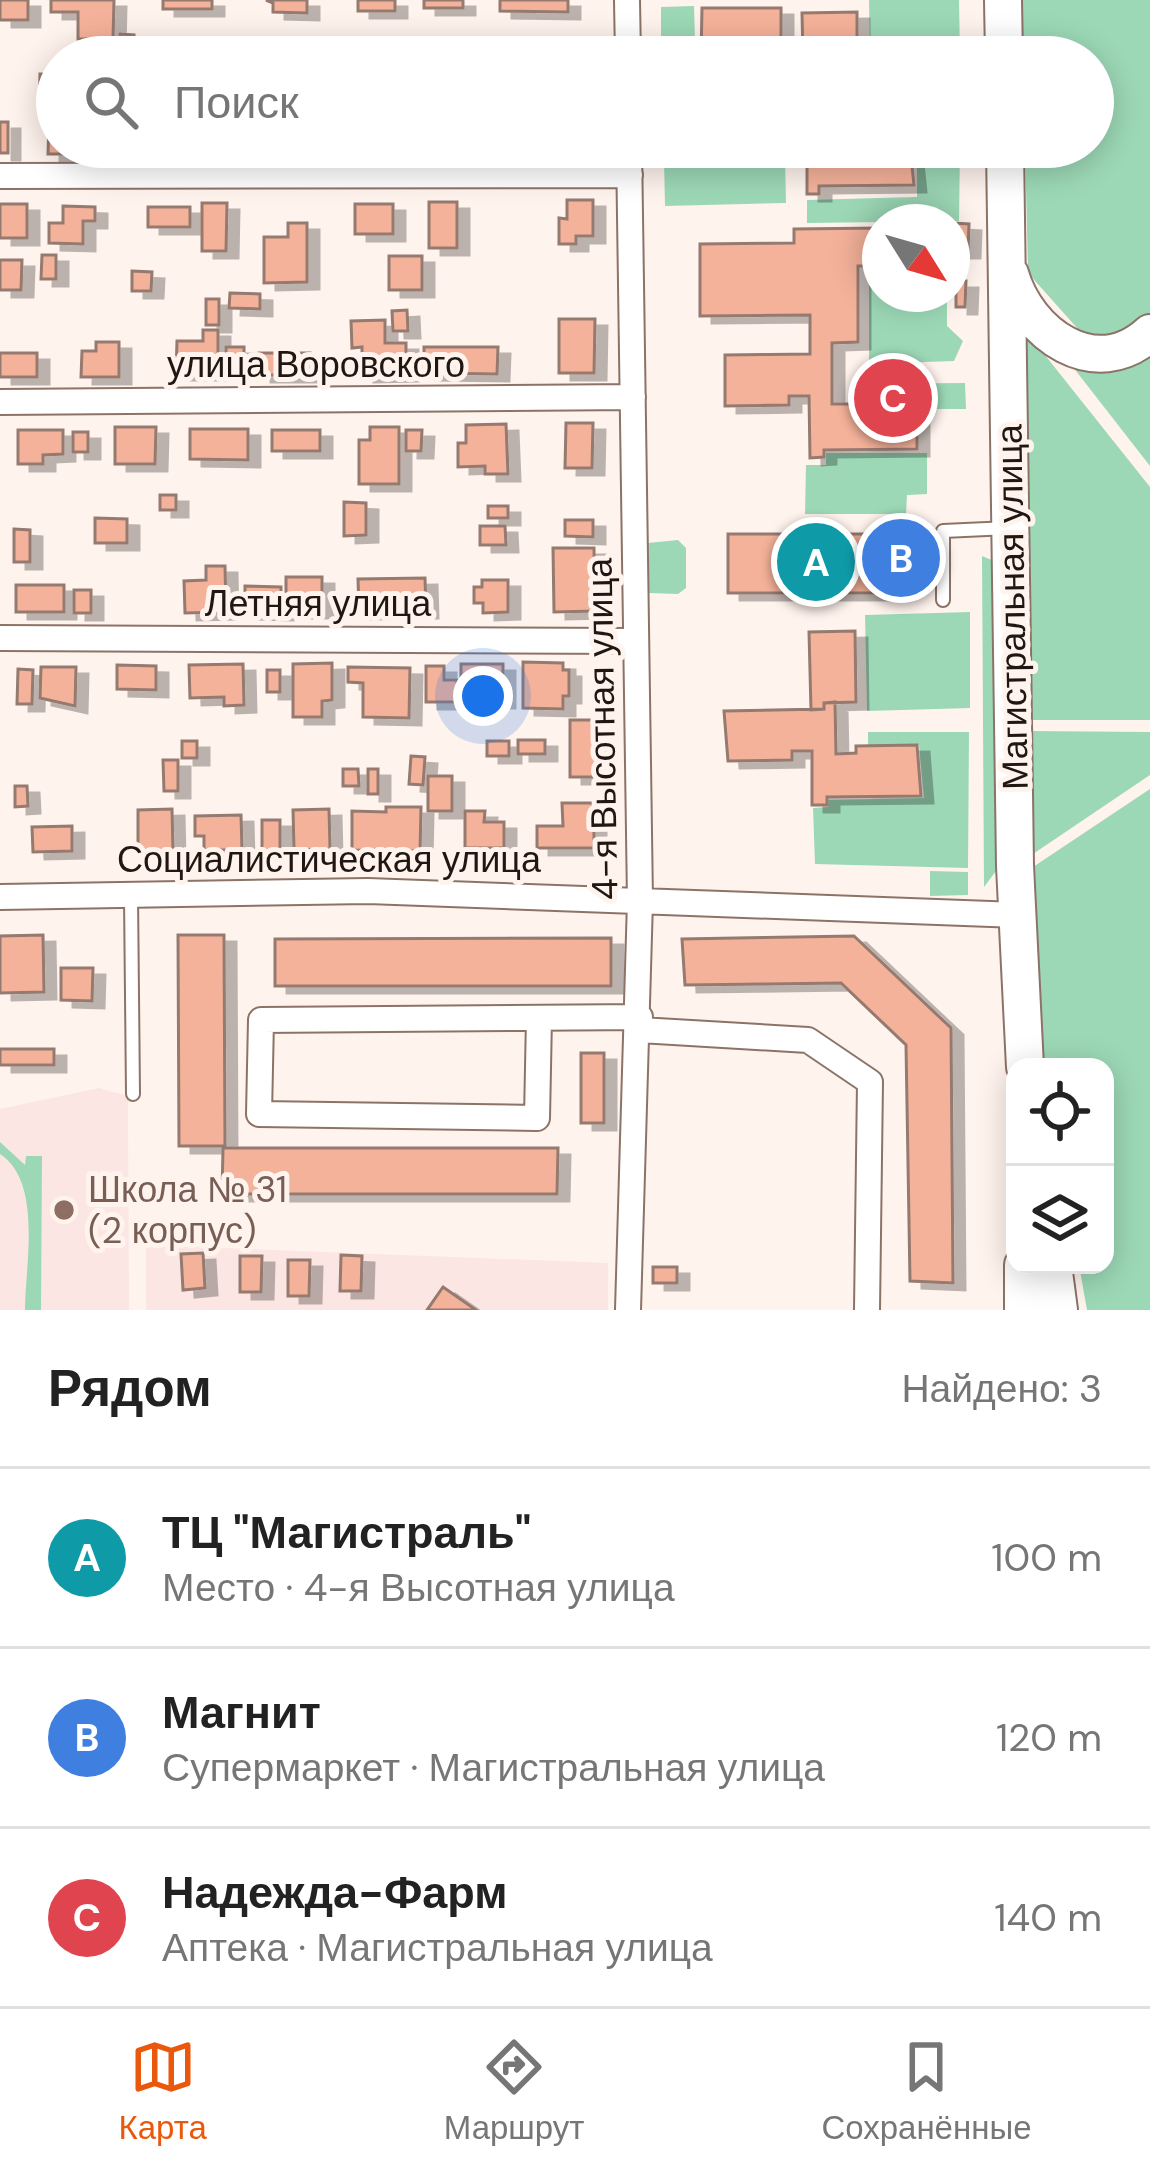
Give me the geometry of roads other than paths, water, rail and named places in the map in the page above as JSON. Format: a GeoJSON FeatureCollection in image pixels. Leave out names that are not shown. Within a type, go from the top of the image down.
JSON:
{"type":"FeatureCollection","features":[{"type":"Feature","properties":{"kind":"main road"},"geometry":{"type":"LineString","coordinates":[[1003,0],[1004,36]]}},
{"type":"Feature","properties":{"kind":"main road","name":"Магистральная улица"},"geometry":{"type":"LineString","coordinates":[[1005,168],[1025,1058]]}},
{"type":"Feature","properties":{"kind":"main road"},"geometry":{"type":"LineString","coordinates":[[1005,259],[1030,316],[1076,352],[1120,353],[1150,333]]}},
{"type":"Feature","properties":{"kind":"main road"},"geometry":{"type":"LineString","coordinates":[[1023,1274],[1023,1310]]}},
{"type":"Feature","properties":{"kind":"main road"},"geometry":{"type":"LineString","coordinates":[[1054,1274],[1059,1310]]}},
{"type":"Feature","properties":{"kind":"street"},"geometry":{"type":"LineString","coordinates":[[626,0],[627,36]]}},
{"type":"Feature","properties":{"kind":"street","name":"4-я Высотная улица"},"geometry":{"type":"LineString","coordinates":[[628,1310],[640,1023],[630,168]]}},
{"type":"Feature","properties":{"kind":"street"},"geometry":{"type":"LineString","coordinates":[[0,176],[630,175]]}},
{"type":"Feature","properties":{"kind":"street","name":"улица Воровского"},"geometry":{"type":"LineString","coordinates":[[0,402],[633,397]]}},
{"type":"Feature","properties":{"kind":"street","name":"Летняя улица"},"geometry":{"type":"LineString","coordinates":[[0,638],[636,641]]}},
{"type":"Feature","properties":{"kind":"street","name":"Социалистическая улица"},"geometry":{"type":"LineString","coordinates":[[0,897],[368,891],[1018,915]]}},
{"type":"Feature","properties":{"kind":"street"},"geometry":{"type":"LineString","coordinates":[[539,1018],[537,1118],[260,1114],[260,1019],[539,1018],[808,1040],[870,1082],[867,1310]]}},
{"type":"Feature","properties":{"kind":"lane"},"geometry":{"type":"LineString","coordinates":[[943,600],[943,531],[1010,528]]}},
{"type":"Feature","properties":{"kind":"lane"},"geometry":{"type":"LineString","coordinates":[[131,895],[134,1094]]}},
{"type":"Feature","properties":{"kind":"place","name":"Надежда-Фарм"},"geometry":{"type":"Point","coordinates":[893,398]}},
{"type":"Feature","properties":{"kind":"place","name":"Магнит"},"geometry":{"type":"Point","coordinates":[901,558]}},
{"type":"Feature","properties":{"kind":"place","name":"ТЦ \"Магистраль\""},"geometry":{"type":"Point","coordinates":[816,562]}},
{"type":"Feature","properties":{"kind":"place","name":"Школа № 31 (2 корпус)"},"geometry":{"type":"Point","coordinates":[64,1210]}}]}
